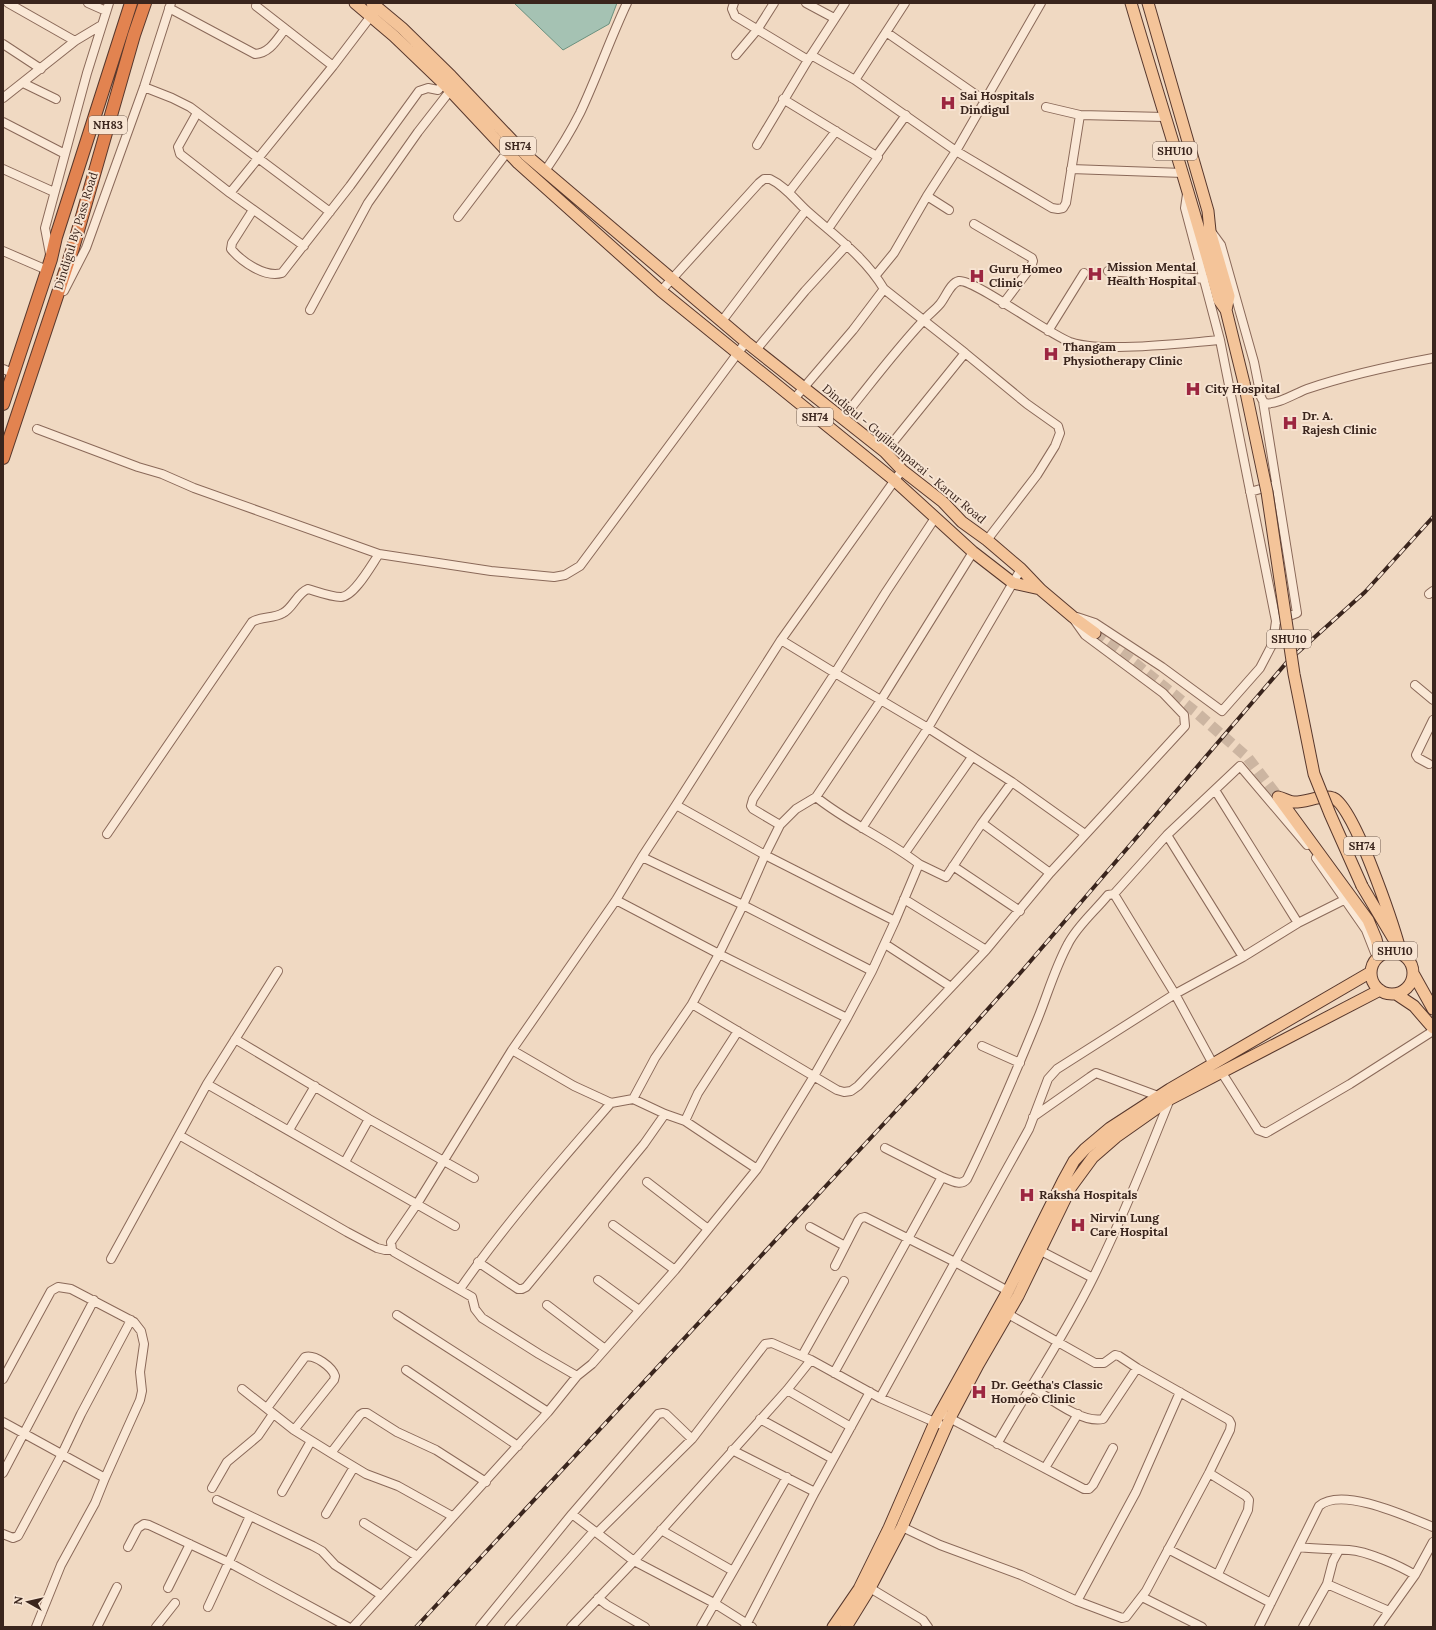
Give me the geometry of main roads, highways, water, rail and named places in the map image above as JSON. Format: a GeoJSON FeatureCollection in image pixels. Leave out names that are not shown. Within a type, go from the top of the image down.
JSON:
{"type":"FeatureCollection","features":[{"type":"Feature","properties":{"kind":"highway","name":"Dindigul By Pass Road"},"geometry":{"type":"LineString","coordinates":[[3,404],[8,371],[49,265],[56,236],[131,3]]}},
{"type":"Feature","properties":{"kind":"highway","name":"Dindigul By Pass Road"},"geometry":{"type":"LineString","coordinates":[[3,458],[18,417],[73,248],[134,35],[146,3]]}},
{"type":"Feature","properties":{"kind":"main road","name":"SH74"},"geometry":{"type":"LineString","coordinates":[[355,3],[450,86]]}},
{"type":"Feature","properties":{"kind":"main road","name":"SH74"},"geometry":{"type":"LineString","coordinates":[[372,3],[402,28],[450,86]]}},
{"type":"Feature","properties":{"kind":"main road","name":"SHU10"},"geometry":{"type":"LineString","coordinates":[[1131,3],[1164,117],[1188,189],[1219,300],[1226,310],[1244,383],[1267,492],[1294,674],[1314,774],[1362,886],[1392,937],[1399,952],[1408,958],[1413,966],[1414,976],[1433,1009]]}},
{"type":"Feature","properties":{"kind":"main road","name":"SHU10"},"geometry":{"type":"LineString","coordinates":[[1148,3],[1208,211],[1210,231],[1229,296],[1226,310]]}},
{"type":"Feature","properties":{"kind":"main road","name":"Dindigul - Gujiliamparai - Karur Road"},"geometry":{"type":"LineString","coordinates":[[450,86],[508,151],[661,291],[894,480],[973,552],[1013,583],[1041,590]]}},
{"type":"Feature","properties":{"kind":"main road","name":"Dindigul - Gujiliamparai - Karur Road"},"geometry":{"type":"LineString","coordinates":[[450,86],[545,171],[746,342],[884,452],[902,470],[942,502],[962,522],[987,540],[1021,569],[1041,590],[1070,615],[1095,633]]}},
{"type":"Feature","properties":{"kind":"main road","name":"SH74"},"geometry":{"type":"LineString","coordinates":[[1380,955],[1376,939],[1368,920],[1278,797],[1293,802],[1331,797],[1336,799],[1342,806],[1354,825],[1389,913],[1399,952]]}},
{"type":"Feature","properties":{"kind":"main road","name":"SHU10"},"geometry":{"type":"LineString","coordinates":[[1380,990],[1373,982],[1371,972],[1372,966],[1380,955],[1383,929],[1381,919]]}},
{"type":"Feature","properties":{"kind":"main road","name":"SHU10"},"geometry":{"type":"LineString","coordinates":[[1380,955],[1389,952],[1399,952]]}},
{"type":"Feature","properties":{"kind":"main road"},"geometry":{"type":"LineString","coordinates":[[846,1627],[870,1588],[902,1526],[943,1420],[1008,1314],[1063,1181],[1074,1161],[1085,1149],[1110,1128],[1158,1096],[1371,972]]}},
{"type":"Feature","properties":{"kind":"main road","name":"SHU10"},"geometry":{"type":"LineString","coordinates":[[1396,994],[1404,990],[1410,984],[1414,976]]}},
{"type":"Feature","properties":{"kind":"main road"},"geometry":{"type":"LineString","coordinates":[[833,1627],[858,1589],[1008,1291],[1072,1186],[1093,1157],[1116,1137],[1170,1099],[1380,990],[1385,993],[1396,994],[1414,1006],[1433,1028]]}},
{"type":"Feature","properties":{"kind":"tunnel"},"geometry":{"type":"LineString","coordinates":[[1095,633],[1198,714],[1248,758],[1278,797]]}},
{"type":"Feature","properties":{"kind":"railway"},"geometry":{"type":"LineString","coordinates":[[416,1627],[918,1087],[1022,971],[1287,662],[1365,592],[1433,517]]}},
{"type":"Feature","properties":{"kind":"place","name":"Sai Hospitals Dindigul"},"geometry":{"type":"Point","coordinates":[948,103]}},
{"type":"Feature","properties":{"kind":"place","name":"Mission Mental Health Hospital"},"geometry":{"type":"Point","coordinates":[1095,274]}},
{"type":"Feature","properties":{"kind":"place","name":"Guru Homeo Clinic"},"geometry":{"type":"Point","coordinates":[977,276]}},
{"type":"Feature","properties":{"kind":"place","name":"Thangam Physiotherapy Clinic"},"geometry":{"type":"Point","coordinates":[1051,354]}},
{"type":"Feature","properties":{"kind":"place","name":"City Hospital"},"geometry":{"type":"Point","coordinates":[1193,389]}},
{"type":"Feature","properties":{"kind":"place","name":"Dr. A. Rajesh Clinic"},"geometry":{"type":"Point","coordinates":[1290,423]}},
{"type":"Feature","properties":{"kind":"place","name":"Raksha Hospitals"},"geometry":{"type":"Point","coordinates":[1027,1195]}},
{"type":"Feature","properties":{"kind":"place","name":"Nirvin Lung Care Hospital"},"geometry":{"type":"Point","coordinates":[1078,1225]}},
{"type":"Feature","properties":{"kind":"place","name":"Dr. Geetha's Classic Homoeo Clinic"},"geometry":{"type":"Point","coordinates":[979,1392]}}]}
